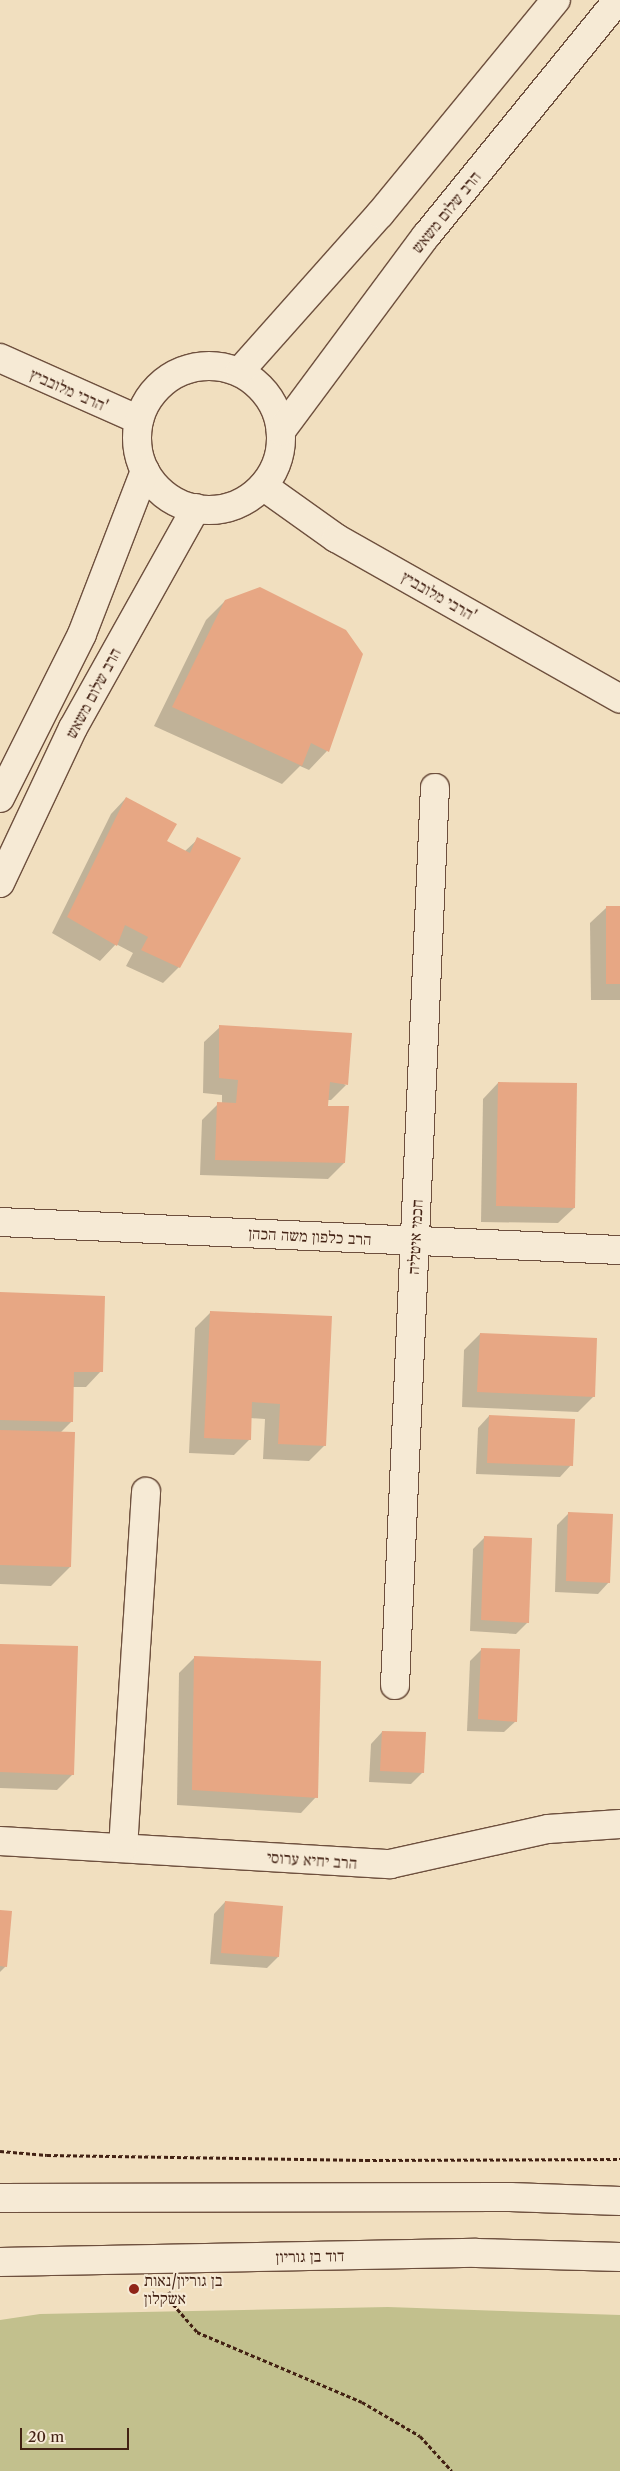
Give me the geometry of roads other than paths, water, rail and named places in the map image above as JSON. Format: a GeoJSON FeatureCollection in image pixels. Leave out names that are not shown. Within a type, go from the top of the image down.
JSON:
{"type":"FeatureCollection","features":[{"type":"Feature","properties":{"kind":"street"},"geometry":{"type":"LineString","coordinates":[[240,371],[380,214],[556,0]]}},
{"type":"Feature","properties":{"kind":"street","name":"הרב שלום משאש"},"geometry":{"type":"LineString","coordinates":[[281,431],[426,236],[618,0]]}},
{"type":"Feature","properties":{"kind":"street","name":"הרבי מלובביץ'"},"geometry":{"type":"LineString","coordinates":[[0,358],[139,420]]}},
{"type":"Feature","properties":{"kind":"street"},"geometry":{"type":"LineString","coordinates":[[213,365],[240,371],[264,389],[277,411],[282,442],[276,468],[263,486],[233,507],[205,510],[178,504],[154,487],[140,461],[136,434],[142,407],[160,383],[185,368],[213,365]]}},
{"type":"Feature","properties":{"kind":"street"},"geometry":{"type":"LineString","coordinates":[[0,798],[82,634],[145,471]]}},
{"type":"Feature","properties":{"kind":"street","name":"הרבי מלובביץ'"},"geometry":{"type":"LineString","coordinates":[[263,486],[336,538],[620,699]]}},
{"type":"Feature","properties":{"kind":"street","name":"הרב שלום משאש"},"geometry":{"type":"LineString","coordinates":[[0,883],[73,728],[196,508]]}},
{"type":"Feature","properties":{"kind":"street","name":"חכמי איטליה"},"geometry":{"type":"LineString","coordinates":[[395,1685],[435,788]]}},
{"type":"Feature","properties":{"kind":"street","name":"הרב כלפון משה הכהן"},"geometry":{"type":"LineString","coordinates":[[0,1222],[620,1250]]}},
{"type":"Feature","properties":{"kind":"street"},"geometry":{"type":"LineString","coordinates":[[123,1848],[146,1492]]}},
{"type":"Feature","properties":{"kind":"street","name":"הרב יחיא ערוסי"},"geometry":{"type":"LineString","coordinates":[[0,1841],[390,1864],[548,1829],[620,1824]]}},
{"type":"Feature","properties":{"kind":"street"},"geometry":{"type":"LineString","coordinates":[[0,2198],[510,2197],[620,2201]]}},
{"type":"Feature","properties":{"kind":"street","name":"דוד בן גוריון"},"geometry":{"type":"LineString","coordinates":[[0,2262],[476,2253],[620,2257]]}},
{"type":"Feature","properties":{"kind":"place","name":"בן גוריון/נאות אשקלון"},"geometry":{"type":"Point","coordinates":[134,2289]}}]}
